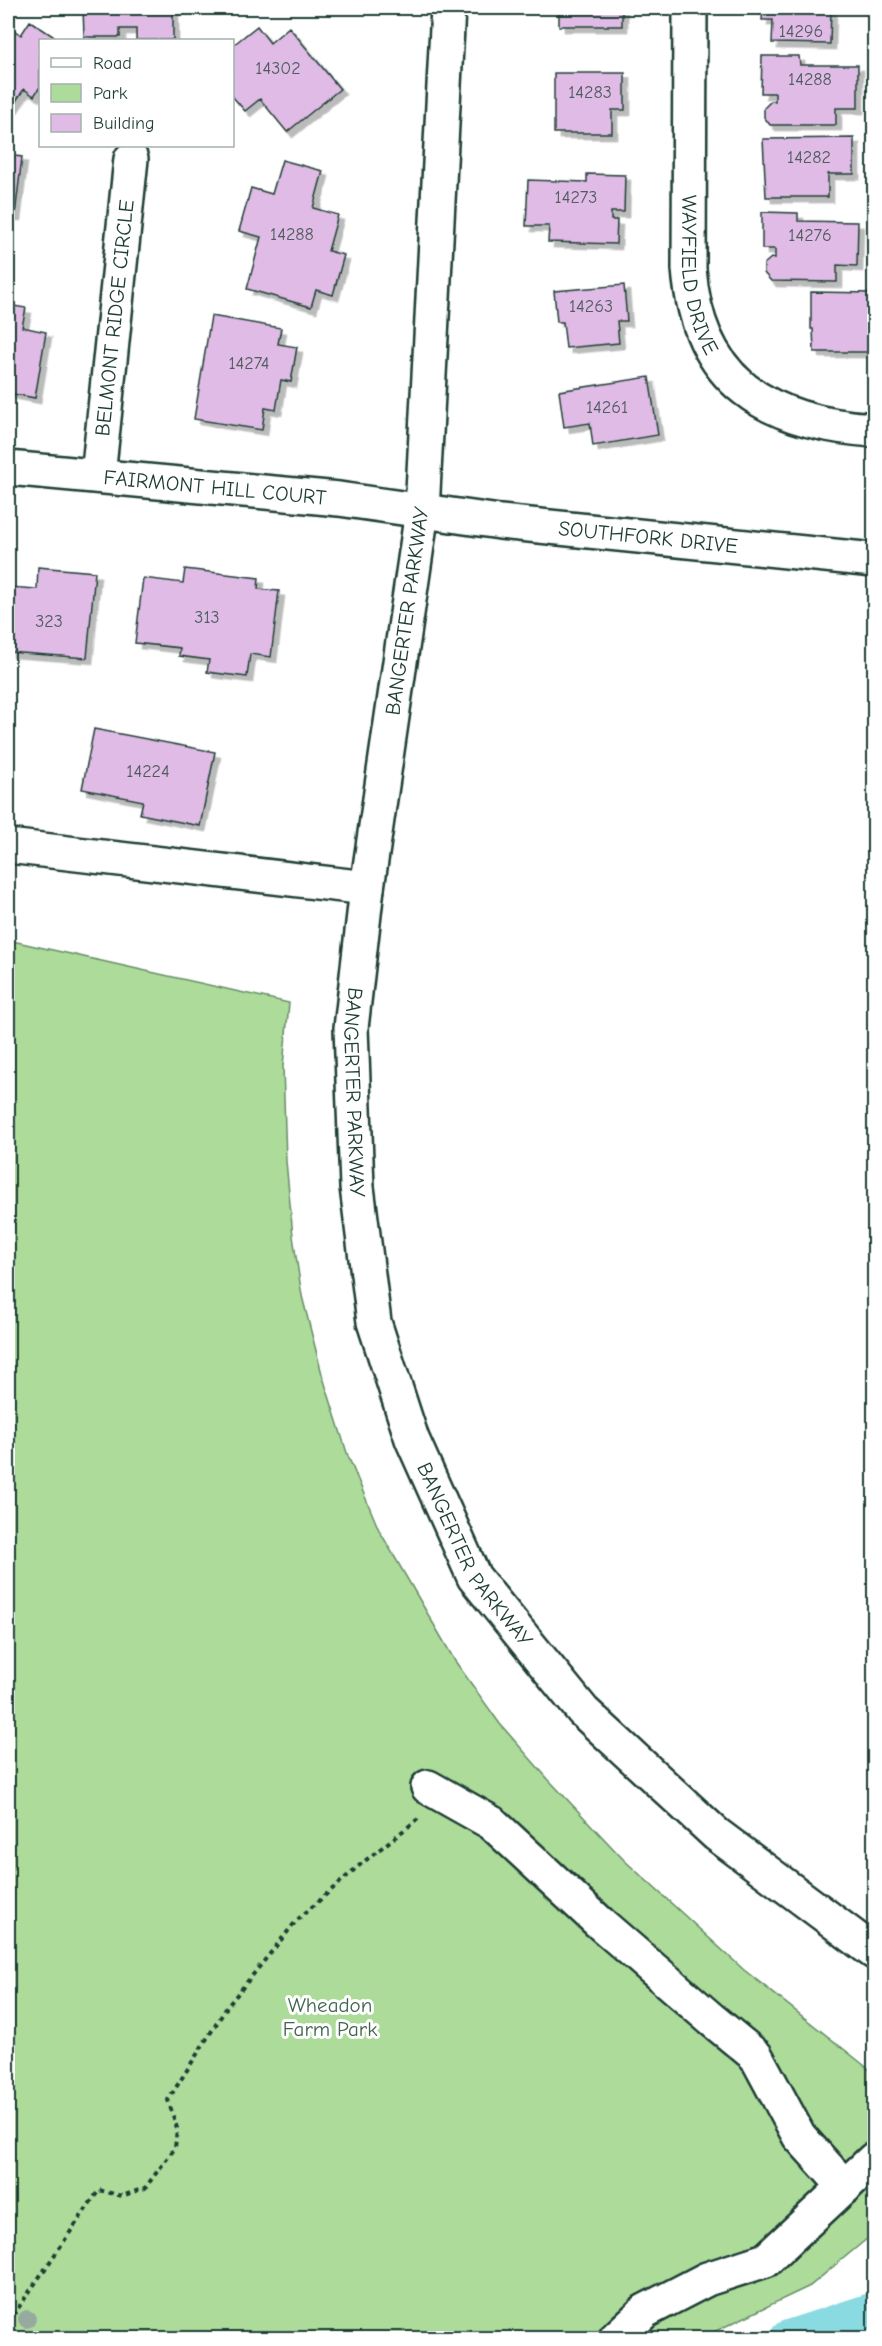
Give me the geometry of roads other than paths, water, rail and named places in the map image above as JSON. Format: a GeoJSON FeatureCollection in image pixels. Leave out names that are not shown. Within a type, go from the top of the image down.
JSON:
{"type":"FeatureCollection","features":[{"type":"Feature","properties":{"kind":"main road","name":"BANGERTER PARKWAY"},"geometry":{"type":"LineString","coordinates":[[448,8],[422,511],[367,888],[351,1028],[357,1187],[374,1322],[412,1439],[474,1577],[583,1711],[716,1834],[874,1952]]}},
{"type":"Feature","properties":{"kind":"main road","name":"WAYFIELD DRIVE"},"geometry":{"type":"LineString","coordinates":[[690,8],[689,269],[691,295],[697,319],[721,364],[757,399],[803,420],[874,430]]}},
{"type":"Feature","properties":{"kind":"main road","name":"BELMONT RIDGE CIRCLE"},"geometry":{"type":"LineString","coordinates":[[98,476],[131,159]]}},
{"type":"Feature","properties":{"kind":"main road","name":"FAIRMONT HILL COURT"},"geometry":{"type":"LineString","coordinates":[[8,468],[339,499],[422,511]]}},
{"type":"Feature","properties":{"kind":"main road","name":"SOUTHFORK DRIVE"},"geometry":{"type":"LineString","coordinates":[[422,511],[500,522],[874,560]]}},
{"type":"Feature","properties":{"kind":"main road"},"geometry":{"type":"LineString","coordinates":[[8,846],[367,888]]}},
{"type":"Feature","properties":{"kind":"main road"},"geometry":{"type":"LineString","coordinates":[[426,1801],[492,1823],[600,1923],[756,2056],[799,2136],[845,2187]]}},
{"type":"Feature","properties":{"kind":"main road"},"geometry":{"type":"LineString","coordinates":[[616,2338],[645,2312],[706,2279],[766,2260],[874,2159]]}},
{"type":"Feature","properties":{"kind":"waterway"},"geometry":{"type":"LineString","coordinates":[[788,2338],[874,2310]]}},
{"type":"Feature","properties":{"kind":"park label","name":"Wheadon Farm Park"},"geometry":{"type":"Point","coordinates":[330,2017]}}]}
